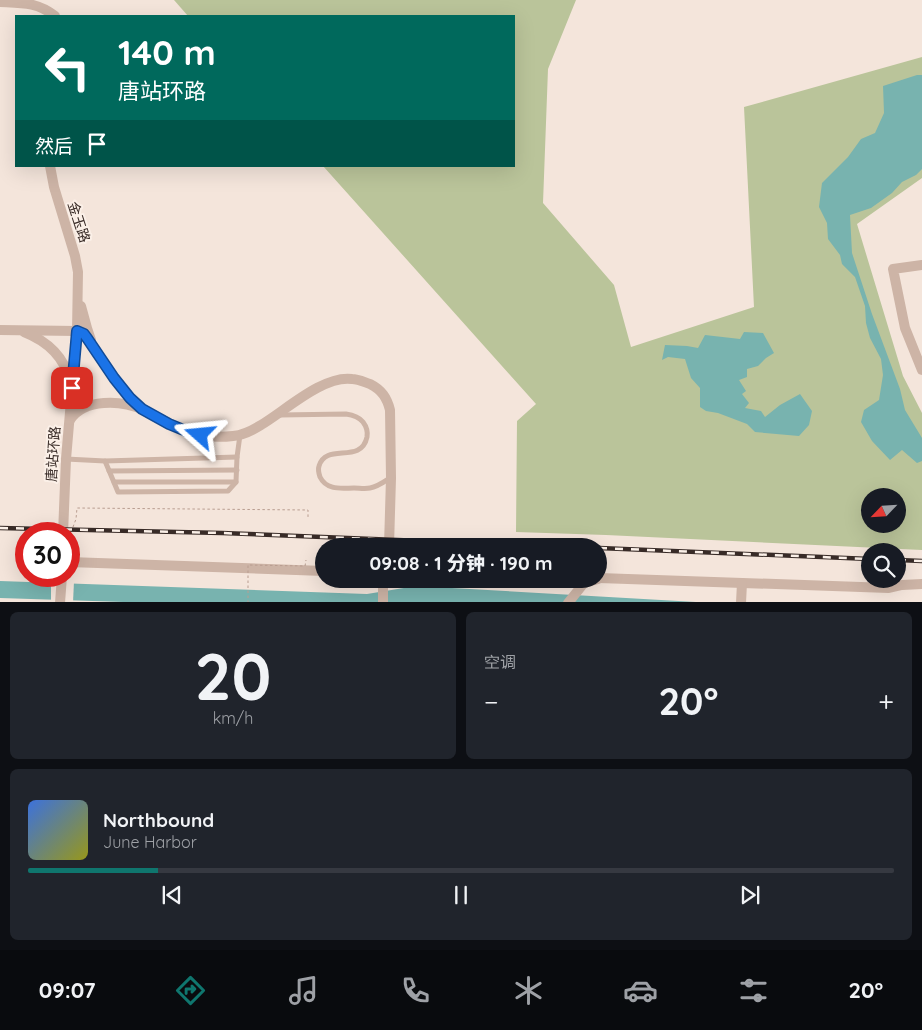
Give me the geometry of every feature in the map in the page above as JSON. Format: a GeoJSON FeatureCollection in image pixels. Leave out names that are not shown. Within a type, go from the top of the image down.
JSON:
{"type":"FeatureCollection","features":[{"type":"Feature","properties":{"kind":"street"},"geometry":{"type":"LineString","coordinates":[[0,2],[38,6],[53,15]]}},
{"type":"Feature","properties":{"kind":"street","name":"金玉路"},"geometry":{"type":"LineString","coordinates":[[50,167],[54,187],[75,256],[78,286]]}},
{"type":"Feature","properties":{"kind":"street"},"geometry":{"type":"LineString","coordinates":[[922,265],[894,269],[905,328],[922,370]]}},
{"type":"Feature","properties":{"kind":"street"},"geometry":{"type":"LineString","coordinates":[[78,286],[84,318],[95,348],[114,378],[130,398],[142,409],[186,431],[200,435],[220,437],[240,435],[255,429],[317,388],[334,381],[351,378],[373,386],[384,395],[390,410],[389,538]]}},
{"type":"Feature","properties":{"kind":"street","name":"唐站环路"},"geometry":{"type":"LineString","coordinates":[[68,522],[66,459],[77,331],[78,286]]}},
{"type":"Feature","properties":{"kind":"street"},"geometry":{"type":"LineString","coordinates":[[0,330],[77,331],[84,334],[95,348]]}},
{"type":"Feature","properties":{"kind":"street"},"geometry":{"type":"LineString","coordinates":[[18,330],[36,338],[56,352],[68,372],[72,388]]}},
{"type":"Feature","properties":{"kind":"street"},"geometry":{"type":"LineString","coordinates":[[70,420],[80,409],[98,404],[113,403],[142,409]]}},
{"type":"Feature","properties":{"kind":"street"},"geometry":{"type":"LineString","coordinates":[[80,559],[315,570]]}},
{"type":"Feature","properties":{"kind":"street"},"geometry":{"type":"LineString","coordinates":[[607,579],[889,588],[922,584]]}},
{"type":"Feature","properties":{"kind":"street"},"geometry":{"type":"LineString","coordinates":[[741,602],[742,583]]}},
{"type":"Feature","properties":{"kind":"street"},"geometry":{"type":"LineString","coordinates":[[60,602],[61,587]]}},
{"type":"Feature","properties":{"kind":"street"},"geometry":{"type":"LineString","coordinates":[[383,602],[384,588]]}},
{"type":"Feature","properties":{"kind":"street"},"geometry":{"type":"LineString","coordinates":[[386,588],[388,602]]}},
{"type":"Feature","properties":{"kind":"street"},"geometry":{"type":"LineString","coordinates":[[568,602],[580,588]]}},
{"type":"Feature","properties":{"kind":"lane"},"geometry":{"type":"LineString","coordinates":[[276,415],[346,414],[357,416],[364,424],[368,433],[365,443],[355,452],[333,454],[324,458],[318,468],[321,478],[328,486],[336,488],[371,488],[391,478]]}},
{"type":"Feature","properties":{"kind":"lane"},"geometry":{"type":"LineString","coordinates":[[105,461],[118,492],[228,491],[236,482],[240,435]]}},
{"type":"Feature","properties":{"kind":"lane"},"geometry":{"type":"LineString","coordinates":[[66,459],[105,461],[237,457]]}},
{"type":"Feature","properties":{"kind":"lane"},"geometry":{"type":"LineString","coordinates":[[109,471],[237,470]]}},
{"type":"Feature","properties":{"kind":"lane"},"geometry":{"type":"LineString","coordinates":[[114,482],[236,482]]}},
{"type":"Feature","properties":{"kind":"path"},"geometry":{"type":"LineString","coordinates":[[75,522],[77,508],[308,510],[308,518]]}},
{"type":"Feature","properties":{"kind":"path"},"geometry":{"type":"LineString","coordinates":[[248,602],[248,565],[305,566],[306,560]]}},
{"type":"Feature","properties":{"kind":"green space"},"geometry":{"type":"Polygon","coordinates":[[[174,0],[576,0],[548,69],[543,203],[614,285],[631,347],[754,307],[744,107],[922,57],[922,178],[857,224],[903,376],[922,413],[922,550],[906,549],[906,543],[861,543],[861,547],[516,532],[517,421],[536,404],[324,167],[515,167],[515,15],[187,15],[174,0]]]}},
{"type":"Feature","properties":{"kind":"water"},"geometry":{"type":"Polygon","coordinates":[[[922,75],[922,169],[916,175],[902,182],[892,193],[871,208],[850,215],[852,253],[900,389],[905,410],[922,438],[922,461],[917,463],[902,450],[890,460],[872,441],[861,422],[864,410],[879,400],[883,375],[881,359],[870,338],[866,323],[865,306],[855,277],[842,264],[840,255],[828,239],[827,223],[819,207],[822,183],[848,157],[861,139],[875,133],[884,113],[883,86],[922,75]]]}},
{"type":"Feature","properties":{"kind":"water"},"geometry":{"type":"Polygon","coordinates":[[[744,332],[763,333],[774,353],[758,366],[747,369],[747,377],[739,380],[746,391],[742,394],[749,403],[745,408],[761,411],[765,417],[780,405],[800,394],[812,411],[809,425],[799,436],[755,432],[747,424],[718,413],[706,411],[700,407],[700,388],[691,378],[685,359],[668,357],[662,360],[665,345],[698,348],[705,335],[740,339],[744,332]]]}},
{"type":"Feature","properties":{"kind":"water"},"geometry":{"type":"Polygon","coordinates":[[[0,581],[15,582],[15,587],[80,587],[80,584],[367,594],[404,588],[451,588],[696,602],[123,602],[0,598],[0,581]]]}},
{"type":"Feature","properties":{"kind":"pier"},"geometry":{"type":"Polygon","coordinates":[[[51,587],[74,587],[73,602],[51,602],[51,587]]]}},
{"type":"Feature","properties":{"kind":"railway"},"geometry":{"type":"LineString","coordinates":[[0,528],[347,538]]}},
{"type":"Feature","properties":{"kind":"railway"},"geometry":{"type":"LineString","coordinates":[[607,548],[861,559]]}},
{"type":"Feature","properties":{"kind":"railway"},"geometry":{"type":"LineString","coordinates":[[906,560],[922,561]]}},
{"type":"Feature","properties":{"kind":"route"},"geometry":{"type":"LineString","coordinates":[[72,388],[77,331],[84,334],[122,389],[142,409],[169,424],[200,435]]}}]}
